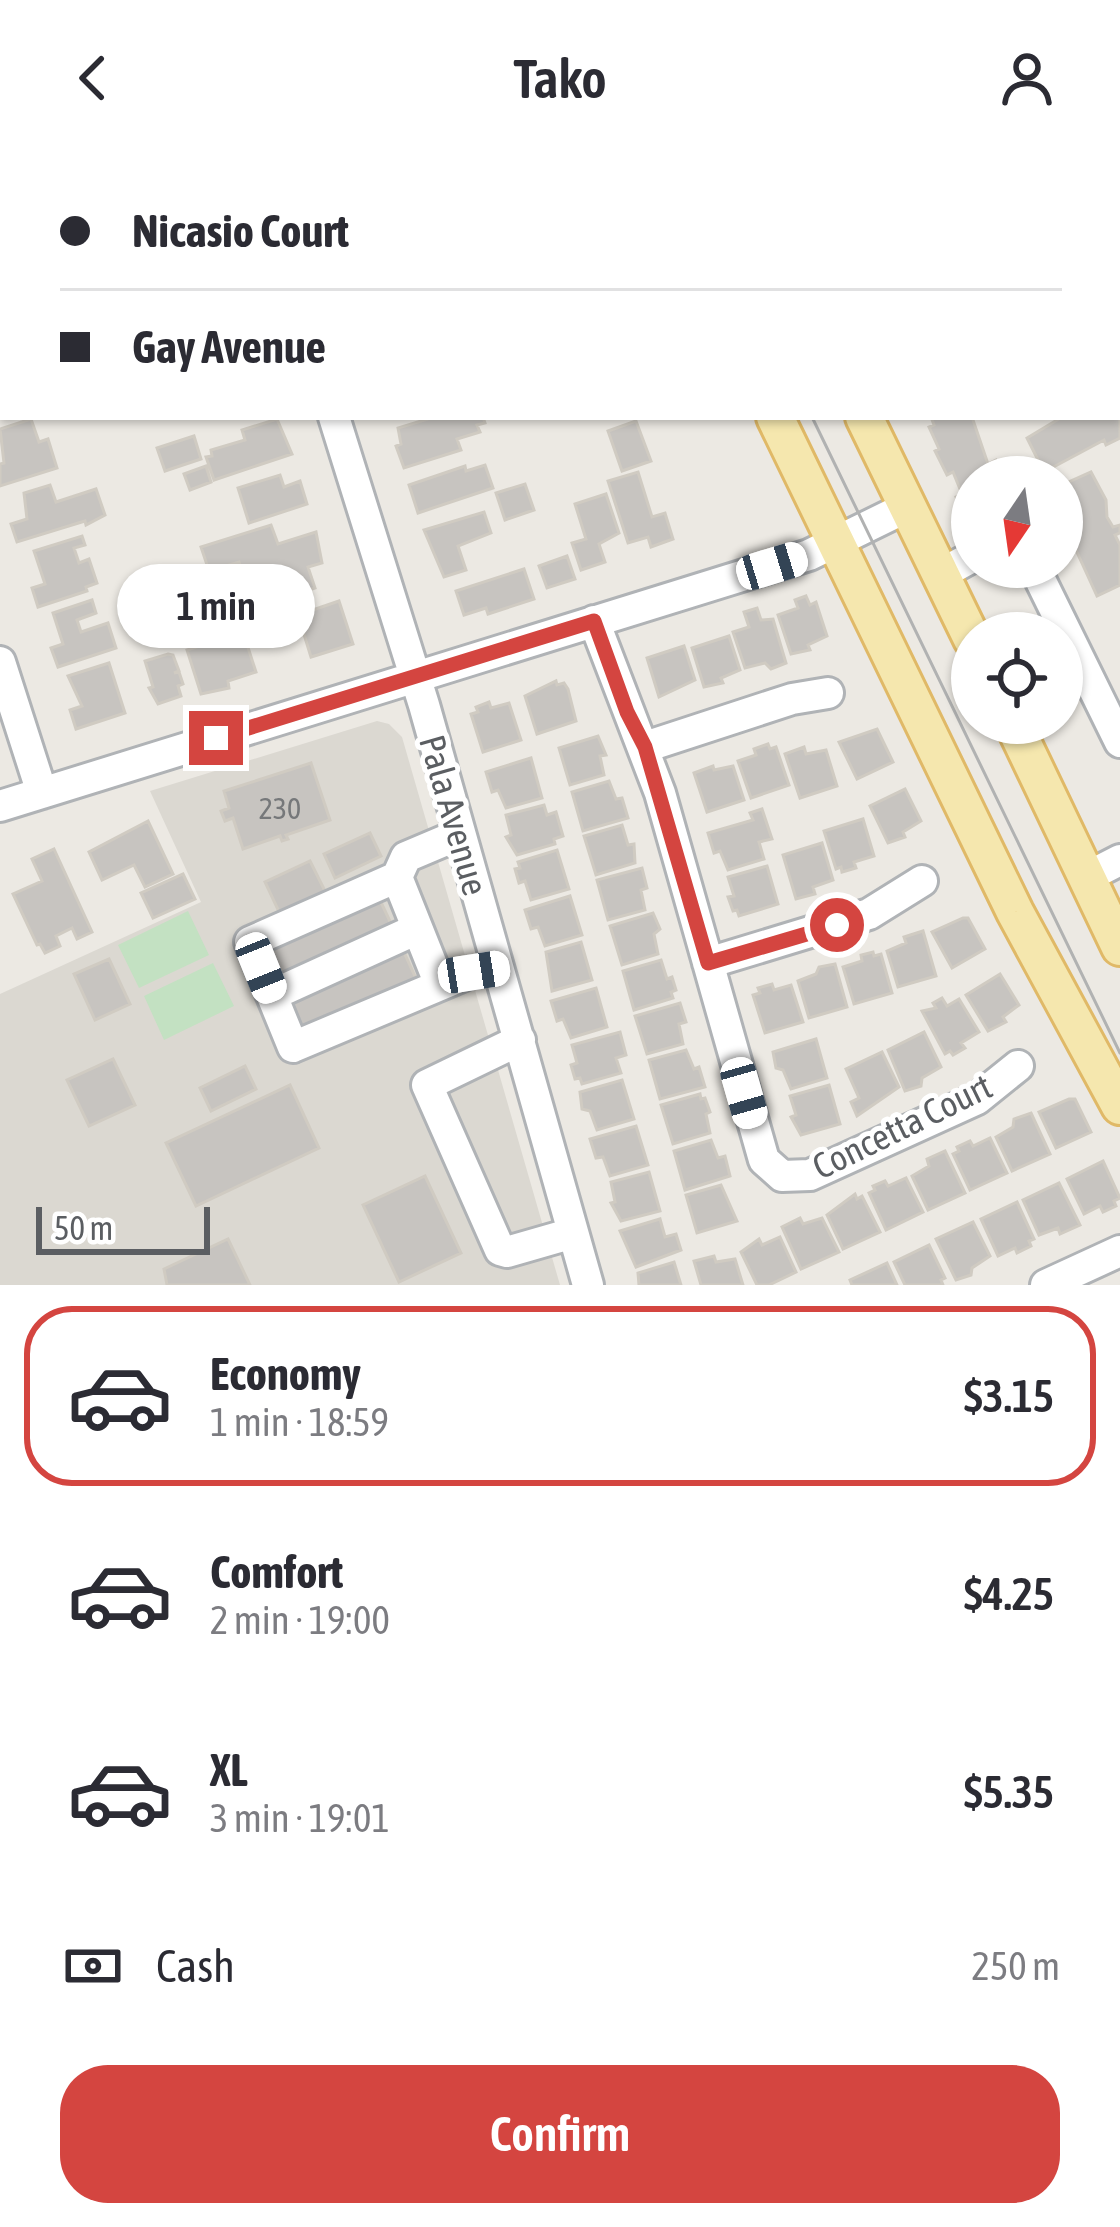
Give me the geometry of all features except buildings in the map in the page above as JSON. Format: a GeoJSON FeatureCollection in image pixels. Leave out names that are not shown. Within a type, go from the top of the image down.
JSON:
{"type":"FeatureCollection","features":[{"type":"Feature","properties":{"kind":"main road"},"geometry":{"type":"LineString","coordinates":[[776,420],[1015,912],[1120,1106]]}},
{"type":"Feature","properties":{"kind":"main road"},"geometry":{"type":"LineString","coordinates":[[866,420],[909,506],[951,560]]}},
{"type":"Feature","properties":{"kind":"main road"},"geometry":{"type":"LineString","coordinates":[[1022,744],[1120,947]]}},
{"type":"Feature","properties":{"kind":"street","name":"Pala Avenue"},"geometry":{"type":"LineString","coordinates":[[335,420],[415,675],[588,1285]]}},
{"type":"Feature","properties":{"kind":"street"},"geometry":{"type":"LineString","coordinates":[[0,806],[809,555],[909,506]]}},
{"type":"Feature","properties":{"kind":"street"},"geometry":{"type":"LineString","coordinates":[[1044,588],[1120,742]]}},
{"type":"Feature","properties":{"kind":"street"},"geometry":{"type":"LineString","coordinates":[[594,621],[645,747],[708,963],[868,914],[922,881]]}},
{"type":"Feature","properties":{"kind":"street"},"geometry":{"type":"LineString","coordinates":[[0,662],[42,793]]}},
{"type":"Feature","properties":{"kind":"street"},"geometry":{"type":"LineString","coordinates":[[645,747],[792,699],[828,693]]}},
{"type":"Feature","properties":{"kind":"street"},"geometry":{"type":"LineString","coordinates":[[458,835],[406,857],[397,877],[250,942],[293,1047],[440,985],[498,968]]}},
{"type":"Feature","properties":{"kind":"street"},"geometry":{"type":"LineString","coordinates":[[1087,877],[1120,860]]}},
{"type":"Feature","properties":{"kind":"street"},"geometry":{"type":"LineString","coordinates":[[397,877],[440,985]]}},
{"type":"Feature","properties":{"kind":"street"},"geometry":{"type":"LineString","coordinates":[[272,995],[417,928]]}},
{"type":"Feature","properties":{"kind":"street","name":"Concetta Court"},"geometry":{"type":"LineString","coordinates":[[708,963],[764,1160],[782,1176],[810,1175],[977,1100],[1018,1066]]}},
{"type":"Feature","properties":{"kind":"street"},"geometry":{"type":"LineString","coordinates":[[520,1040],[427,1085],[500,1250],[573,1233]]}},
{"type":"Feature","properties":{"kind":"street"},"geometry":{"type":"LineString","coordinates":[[1046,1285],[1120,1251]]}},
{"type":"Feature","properties":{"kind":"shaded area"},"geometry":{"type":"Polygon","coordinates":[[[377,721],[389,724],[402,737],[560,1285],[0,1285],[0,994],[201,902],[150,791],[377,721]]]}},
{"type":"Feature","properties":{"kind":"green space"},"geometry":{"type":"Polygon","coordinates":[[[188,911],[209,955],[139,988],[118,945],[188,911]]]}},
{"type":"Feature","properties":{"kind":"green space"},"geometry":{"type":"Polygon","coordinates":[[[213,963],[234,1006],[164,1040],[144,996],[213,963]]]}},
{"type":"Feature","properties":{"kind":"tram line"},"geometry":{"type":"LineString","coordinates":[[813,420],[1120,1053]]}},
{"type":"Feature","properties":{"kind":"route"},"geometry":{"type":"LineString","coordinates":[[216,738],[594,621],[645,747],[708,963],[837,925]]}}]}
